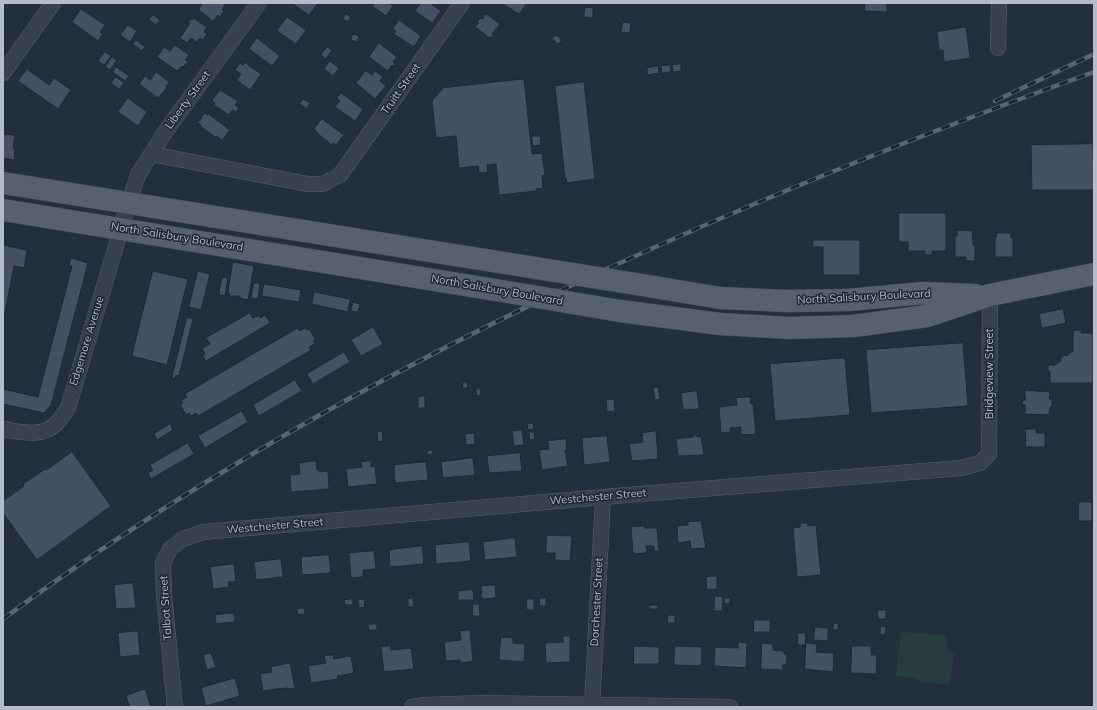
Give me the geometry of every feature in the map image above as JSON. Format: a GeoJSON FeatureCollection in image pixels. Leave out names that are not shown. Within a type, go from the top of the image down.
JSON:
{"type":"FeatureCollection","features":[{"type":"Feature","properties":{"kind":"main road","name":"North Salisbury Boulevard"},"geometry":{"type":"LineString","coordinates":[[3,183],[720,298],[787,301],[848,300],[923,293],[990,295]]}},
{"type":"Feature","properties":{"kind":"main road","name":"North Salisbury Boulevard"},"geometry":{"type":"LineString","coordinates":[[3,210],[121,228],[620,311],[720,324],[790,328],[854,326],[927,316],[990,295],[1094,274]]}},
{"type":"Feature","properties":{"kind":"street"},"geometry":{"type":"LineString","coordinates":[[3,73],[53,3]]}},
{"type":"Feature","properties":{"kind":"street","name":"Liberty Street"},"geometry":{"type":"LineString","coordinates":[[129,202],[138,175],[165,132],[259,3]]}},
{"type":"Feature","properties":{"kind":"street","name":"Truitt Street"},"geometry":{"type":"LineString","coordinates":[[151,154],[308,184],[323,184],[340,175],[462,3]]}},
{"type":"Feature","properties":{"kind":"street"},"geometry":{"type":"LineString","coordinates":[[998,3],[998,48]]}},
{"type":"Feature","properties":{"kind":"street","name":"Edgemore Avenue"},"geometry":{"type":"LineString","coordinates":[[3,429],[31,434],[49,430],[57,423],[68,408],[129,202]]}},
{"type":"Feature","properties":{"kind":"street"},"geometry":{"type":"LineString","coordinates":[[1048,283],[1094,286]]}},
{"type":"Feature","properties":{"kind":"street","name":"Bridgeview Street"},"geometry":{"type":"LineString","coordinates":[[989,454],[990,295]]}},
{"type":"Feature","properties":{"kind":"street","name":"Westchester Street"},"geometry":{"type":"LineString","coordinates":[[203,532],[603,496],[961,468],[980,463],[989,454]]}},
{"type":"Feature","properties":{"kind":"street","name":"Dorchester Street"},"geometry":{"type":"LineString","coordinates":[[592,705],[603,496]]}},
{"type":"Feature","properties":{"kind":"street","name":"Talbot Street"},"geometry":{"type":"LineString","coordinates":[[175,707],[164,595],[163,563],[170,549],[183,539],[203,532]]}},
{"type":"Feature","properties":{"kind":"street"},"geometry":{"type":"LineString","coordinates":[[412,707],[425,705],[479,703],[730,707]]}},
{"type":"Feature","properties":{"kind":"green space"},"geometry":{"type":"Polygon","coordinates":[[[901,632],[946,635],[947,652],[954,653],[950,685],[921,682],[917,678],[896,676],[901,632]]]}},
{"type":"Feature","properties":{"kind":"building"},"geometry":{"type":"Polygon","coordinates":[[[202,3],[226,4],[222,9],[224,11],[220,17],[218,15],[213,21],[199,10],[202,3]]]}},
{"type":"Feature","properties":{"kind":"building"},"geometry":{"type":"Polygon","coordinates":[[[292,3],[318,3],[309,15],[292,3]]]}},
{"type":"Feature","properties":{"kind":"building"},"geometry":{"type":"Polygon","coordinates":[[[375,3],[389,3],[393,6],[386,16],[372,6],[375,3]]]}},
{"type":"Feature","properties":{"kind":"building"},"geometry":{"type":"Polygon","coordinates":[[[421,3],[430,3],[441,11],[432,23],[415,11],[421,3]]]}},
{"type":"Feature","properties":{"kind":"building"},"geometry":{"type":"Polygon","coordinates":[[[502,3],[527,3],[519,14],[502,3]]]}},
{"type":"Feature","properties":{"kind":"building"},"geometry":{"type":"Polygon","coordinates":[[[865,3],[887,3],[887,12],[865,11],[865,3]]]}},
{"type":"Feature","properties":{"kind":"building"},"geometry":{"type":"Polygon","coordinates":[[[585,7],[593,8],[593,18],[584,17],[585,7]]]}},
{"type":"Feature","properties":{"kind":"building"},"geometry":{"type":"Polygon","coordinates":[[[81,9],[105,25],[100,32],[103,34],[98,41],[72,22],[81,9]]]}},
{"type":"Feature","properties":{"kind":"building"},"geometry":{"type":"Polygon","coordinates":[[[346,14],[351,17],[348,22],[343,19],[346,14]]]}},
{"type":"Feature","properties":{"kind":"building"},"geometry":{"type":"Polygon","coordinates":[[[486,14],[500,24],[492,34],[494,35],[490,38],[475,27],[479,23],[477,22],[480,18],[482,19],[486,14]]]}},
{"type":"Feature","properties":{"kind":"building"},"geometry":{"type":"Polygon","coordinates":[[[153,15],[160,20],[156,25],[149,20],[153,15]]]}},
{"type":"Feature","properties":{"kind":"building"},"geometry":{"type":"Polygon","coordinates":[[[287,17],[306,30],[296,44],[277,31],[287,17]]]}},
{"type":"Feature","properties":{"kind":"building"},"geometry":{"type":"Polygon","coordinates":[[[193,18],[207,27],[204,32],[207,34],[203,40],[200,38],[197,42],[191,38],[187,43],[180,38],[190,23],[188,22],[193,18]]]}},
{"type":"Feature","properties":{"kind":"building"},"geometry":{"type":"Polygon","coordinates":[[[399,20],[421,36],[414,47],[394,34],[396,31],[393,29],[399,20]]]}},
{"type":"Feature","properties":{"kind":"building"},"geometry":{"type":"Polygon","coordinates":[[[623,22],[631,23],[630,33],[621,32],[623,22]]]}},
{"type":"Feature","properties":{"kind":"building"},"geometry":{"type":"Polygon","coordinates":[[[128,25],[137,31],[130,42],[120,35],[128,25]]]}},
{"type":"Feature","properties":{"kind":"building"},"geometry":{"type":"Polygon","coordinates":[[[966,27],[970,58],[944,62],[943,50],[939,50],[937,32],[966,27]]]}},
{"type":"Feature","properties":{"kind":"building"},"geometry":{"type":"Polygon","coordinates":[[[353,34],[359,36],[357,42],[351,40],[353,34]]]}},
{"type":"Feature","properties":{"kind":"building"},"geometry":{"type":"Polygon","coordinates":[[[556,35],[562,40],[558,44],[552,39],[556,35]]]}},
{"type":"Feature","properties":{"kind":"building"},"geometry":{"type":"Polygon","coordinates":[[[257,38],[280,56],[272,66],[249,49],[257,38]]]}},
{"type":"Feature","properties":{"kind":"building"},"geometry":{"type":"Polygon","coordinates":[[[136,40],[145,47],[142,51],[133,44],[136,40]]]}},
{"type":"Feature","properties":{"kind":"building"},"geometry":{"type":"Polygon","coordinates":[[[379,43],[397,57],[393,62],[395,64],[393,66],[392,65],[388,71],[369,57],[379,43]]]}},
{"type":"Feature","properties":{"kind":"building"},"geometry":{"type":"Polygon","coordinates":[[[175,45],[189,55],[185,60],[188,62],[177,71],[157,57],[164,47],[170,51],[175,45]]]}},
{"type":"Feature","properties":{"kind":"building"},"geometry":{"type":"Polygon","coordinates":[[[327,47],[332,50],[326,59],[321,55],[327,47]]]}},
{"type":"Feature","properties":{"kind":"building"},"geometry":{"type":"Polygon","coordinates":[[[105,52],[111,56],[104,65],[98,61],[105,52]]]}},
{"type":"Feature","properties":{"kind":"building"},"geometry":{"type":"Polygon","coordinates":[[[112,57],[117,60],[110,70],[105,67],[112,57]]]}},
{"type":"Feature","properties":{"kind":"building"},"geometry":{"type":"Polygon","coordinates":[[[330,61],[339,68],[333,76],[324,69],[330,61]]]}},
{"type":"Feature","properties":{"kind":"building"},"geometry":{"type":"Polygon","coordinates":[[[245,62],[261,74],[250,90],[237,80],[241,74],[235,70],[240,63],[243,65],[245,62]]]}},
{"type":"Feature","properties":{"kind":"building"},"geometry":{"type":"Polygon","coordinates":[[[681,64],[681,71],[673,72],[672,65],[681,64]]]}},
{"type":"Feature","properties":{"kind":"building"},"geometry":{"type":"Polygon","coordinates":[[[670,65],[671,72],[662,73],[661,66],[670,65]]]}},
{"type":"Feature","properties":{"kind":"building"},"geometry":{"type":"Polygon","coordinates":[[[658,66],[659,73],[647,75],[647,68],[658,66]]]}},
{"type":"Feature","properties":{"kind":"building"},"geometry":{"type":"Polygon","coordinates":[[[116,67],[129,76],[125,81],[113,72],[116,67]]]}},
{"type":"Feature","properties":{"kind":"building"},"geometry":{"type":"Polygon","coordinates":[[[27,69],[49,85],[54,78],[71,90],[58,109],[18,81],[27,69]]]}},
{"type":"Feature","properties":{"kind":"building"},"geometry":{"type":"Polygon","coordinates":[[[366,71],[372,75],[375,71],[383,77],[380,81],[386,86],[375,99],[356,83],[366,71]]]}},
{"type":"Feature","properties":{"kind":"building"},"geometry":{"type":"Polygon","coordinates":[[[156,72],[169,82],[166,87],[167,88],[158,98],[139,84],[145,76],[150,80],[156,72]]]}},
{"type":"Feature","properties":{"kind":"building"},"geometry":{"type":"Polygon","coordinates":[[[116,77],[124,83],[119,89],[111,83],[116,77]]]}},
{"type":"Feature","properties":{"kind":"building"},"geometry":{"type":"Polygon","coordinates":[[[524,79],[532,154],[542,153],[545,175],[542,176],[543,188],[536,189],[537,191],[499,195],[496,164],[487,165],[488,172],[479,173],[478,166],[459,168],[456,136],[436,138],[432,101],[443,88],[524,79]]]}},
{"type":"Feature","properties":{"kind":"building"},"geometry":{"type":"Polygon","coordinates":[[[584,82],[595,179],[567,183],[565,178],[555,86],[584,82]]]}},
{"type":"Feature","properties":{"kind":"building"},"geometry":{"type":"Polygon","coordinates":[[[220,90],[238,101],[235,105],[239,108],[236,112],[232,110],[229,115],[214,105],[215,103],[212,101],[220,90]]]}},
{"type":"Feature","properties":{"kind":"building"},"geometry":{"type":"Polygon","coordinates":[[[341,93],[363,109],[355,121],[335,107],[340,101],[337,98],[341,93]]]}},
{"type":"Feature","properties":{"kind":"building"},"geometry":{"type":"Polygon","coordinates":[[[128,98],[147,112],[138,126],[118,112],[128,98]]]}},
{"type":"Feature","properties":{"kind":"building"},"geometry":{"type":"Polygon","coordinates":[[[303,99],[310,103],[307,109],[300,104],[303,99]]]}},
{"type":"Feature","properties":{"kind":"building"},"geometry":{"type":"Polygon","coordinates":[[[205,113],[230,130],[222,140],[216,136],[215,137],[198,123],[205,113]]]}},
{"type":"Feature","properties":{"kind":"building"},"geometry":{"type":"Polygon","coordinates":[[[322,119],[344,135],[336,145],[333,143],[332,145],[314,129],[322,119]]]}},
{"type":"Feature","properties":{"kind":"building"},"geometry":{"type":"Polygon","coordinates":[[[3,134],[15,135],[13,148],[15,149],[14,160],[3,158],[3,134]]]}},
{"type":"Feature","properties":{"kind":"building"},"geometry":{"type":"Polygon","coordinates":[[[532,136],[540,136],[541,145],[533,146],[532,136]]]}},
{"type":"Feature","properties":{"kind":"building"},"geometry":{"type":"Polygon","coordinates":[[[1093,144],[1094,190],[1032,190],[1031,145],[1093,144]]]}},
{"type":"Feature","properties":{"kind":"building"},"geometry":{"type":"Polygon","coordinates":[[[899,213],[946,213],[946,251],[932,251],[932,255],[925,255],[925,251],[908,251],[908,242],[899,242],[899,213]]]}},
{"type":"Feature","properties":{"kind":"building"},"geometry":{"type":"Polygon","coordinates":[[[957,230],[972,231],[973,245],[975,245],[975,261],[966,261],[966,257],[955,257],[955,236],[957,236],[957,230]]]}},
{"type":"Feature","properties":{"kind":"building"},"geometry":{"type":"Polygon","coordinates":[[[997,233],[1011,233],[1011,238],[1013,238],[1013,257],[995,257],[995,237],[997,233]]]}},
{"type":"Feature","properties":{"kind":"building"},"geometry":{"type":"Polygon","coordinates":[[[813,240],[860,240],[860,275],[823,275],[823,247],[813,247],[813,240]]]}},
{"type":"Feature","properties":{"kind":"building"},"geometry":{"type":"Polygon","coordinates":[[[3,245],[27,250],[24,268],[14,266],[3,323],[3,245]]]}},
{"type":"Feature","properties":{"kind":"building"},"geometry":{"type":"Polygon","coordinates":[[[71,258],[88,263],[51,405],[44,413],[3,404],[3,389],[38,397],[72,266],[69,266],[71,258]]]}},
{"type":"Feature","properties":{"kind":"building"},"geometry":{"type":"Polygon","coordinates":[[[233,262],[254,266],[248,300],[240,298],[240,296],[229,296],[230,293],[228,293],[233,262]]]}},
{"type":"Feature","properties":{"kind":"building"},"geometry":{"type":"Polygon","coordinates":[[[153,271],[188,279],[167,365],[132,356],[153,271]]]}},
{"type":"Feature","properties":{"kind":"building"},"geometry":{"type":"Polygon","coordinates":[[[198,271],[210,274],[201,310],[189,307],[198,271]]]}},
{"type":"Feature","properties":{"kind":"building"},"geometry":{"type":"Polygon","coordinates":[[[222,277],[228,278],[225,296],[219,295],[222,277]]]}},
{"type":"Feature","properties":{"kind":"building"},"geometry":{"type":"Polygon","coordinates":[[[254,283],[260,283],[258,299],[251,298],[254,283]]]}},
{"type":"Feature","properties":{"kind":"building"},"geometry":{"type":"Polygon","coordinates":[[[264,284],[301,290],[299,302],[262,296],[264,284]]]}},
{"type":"Feature","properties":{"kind":"building"},"geometry":{"type":"Polygon","coordinates":[[[314,292],[350,299],[348,312],[312,304],[314,292]]]}},
{"type":"Feature","properties":{"kind":"building"},"geometry":{"type":"Polygon","coordinates":[[[353,302],[360,304],[358,312],[351,311],[353,302]]]}},
{"type":"Feature","properties":{"kind":"building"},"geometry":{"type":"Polygon","coordinates":[[[1063,309],[1066,323],[1042,328],[1039,314],[1063,309]]]}},
{"type":"Feature","properties":{"kind":"building"},"geometry":{"type":"Polygon","coordinates":[[[250,313],[253,318],[259,315],[260,318],[265,315],[270,323],[206,361],[202,355],[205,354],[202,348],[210,344],[206,338],[250,313]]]}},
{"type":"Feature","properties":{"kind":"building"},"geometry":{"type":"Polygon","coordinates":[[[187,317],[193,319],[179,376],[176,375],[175,378],[172,378],[187,317]]]}},
{"type":"Feature","properties":{"kind":"building"},"geometry":{"type":"Polygon","coordinates":[[[373,327],[383,344],[361,356],[351,340],[373,327]]]}},
{"type":"Feature","properties":{"kind":"building"},"geometry":{"type":"Polygon","coordinates":[[[298,328],[300,331],[305,328],[307,330],[309,329],[316,340],[313,341],[315,344],[309,347],[311,350],[198,416],[196,413],[191,416],[189,413],[186,415],[180,404],[183,403],[181,400],[187,397],[185,394],[298,328]]]}},
{"type":"Feature","properties":{"kind":"building"},"geometry":{"type":"Polygon","coordinates":[[[1081,330],[1081,333],[1093,333],[1093,383],[1050,383],[1050,371],[1048,371],[1048,365],[1055,365],[1061,361],[1060,359],[1065,355],[1066,356],[1073,351],[1073,331],[1081,330]]]}},
{"type":"Feature","properties":{"kind":"building"},"geometry":{"type":"Polygon","coordinates":[[[963,343],[968,406],[871,413],[866,350],[963,343]]]}},
{"type":"Feature","properties":{"kind":"building"},"geometry":{"type":"Polygon","coordinates":[[[344,352],[350,362],[313,384],[307,374],[344,352]]]}},
{"type":"Feature","properties":{"kind":"building"},"geometry":{"type":"Polygon","coordinates":[[[845,358],[850,415],[775,421],[770,364],[845,358]]]}},
{"type":"Feature","properties":{"kind":"building"},"geometry":{"type":"Polygon","coordinates":[[[295,380],[302,391],[259,416],[253,405],[295,380]]]}},
{"type":"Feature","properties":{"kind":"building"},"geometry":{"type":"Polygon","coordinates":[[[463,382],[467,382],[468,388],[463,388],[463,382]]]}},
{"type":"Feature","properties":{"kind":"building"},"geometry":{"type":"Polygon","coordinates":[[[658,387],[660,399],[655,400],[653,388],[658,387]]]}},
{"type":"Feature","properties":{"kind":"building"},"geometry":{"type":"Polygon","coordinates":[[[476,389],[481,389],[481,395],[477,396],[476,389]]]}},
{"type":"Feature","properties":{"kind":"building"},"geometry":{"type":"Polygon","coordinates":[[[1025,390],[1050,392],[1049,399],[1052,399],[1052,407],[1050,407],[1049,415],[1025,414],[1025,405],[1022,405],[1023,400],[1025,400],[1025,390]]]}},
{"type":"Feature","properties":{"kind":"building"},"geometry":{"type":"Polygon","coordinates":[[[697,391],[699,409],[683,410],[681,393],[697,391]]]}},
{"type":"Feature","properties":{"kind":"building"},"geometry":{"type":"Polygon","coordinates":[[[425,396],[425,408],[418,408],[418,397],[425,396]]]}},
{"type":"Feature","properties":{"kind":"building"},"geometry":{"type":"Polygon","coordinates":[[[750,397],[751,404],[753,404],[756,434],[741,435],[741,427],[730,428],[731,432],[721,433],[719,407],[737,405],[736,398],[750,397]]]}},
{"type":"Feature","properties":{"kind":"building"},"geometry":{"type":"Polygon","coordinates":[[[614,399],[615,411],[607,412],[606,400],[614,399]]]}},
{"type":"Feature","properties":{"kind":"building"},"geometry":{"type":"Polygon","coordinates":[[[242,411],[248,422],[205,448],[198,436],[242,411]]]}},
{"type":"Feature","properties":{"kind":"building"},"geometry":{"type":"Polygon","coordinates":[[[533,423],[534,429],[528,430],[527,424],[533,423]]]}},
{"type":"Feature","properties":{"kind":"building"},"geometry":{"type":"Polygon","coordinates":[[[170,424],[173,430],[157,440],[154,434],[170,424]]]}},
{"type":"Feature","properties":{"kind":"building"},"geometry":{"type":"Polygon","coordinates":[[[1026,429],[1036,429],[1036,433],[1045,433],[1045,447],[1026,447],[1026,429]]]}},
{"type":"Feature","properties":{"kind":"building"},"geometry":{"type":"Polygon","coordinates":[[[522,430],[524,445],[514,446],[512,431],[522,430]]]}},
{"type":"Feature","properties":{"kind":"building"},"geometry":{"type":"Polygon","coordinates":[[[382,431],[383,441],[378,442],[377,432],[382,431]]]}},
{"type":"Feature","properties":{"kind":"building"},"geometry":{"type":"Polygon","coordinates":[[[656,431],[658,459],[632,461],[629,444],[643,442],[642,433],[656,431]]]}},
{"type":"Feature","properties":{"kind":"building"},"geometry":{"type":"Polygon","coordinates":[[[529,432],[534,432],[535,439],[530,440],[529,432]]]}},
{"type":"Feature","properties":{"kind":"building"},"geometry":{"type":"Polygon","coordinates":[[[474,433],[475,444],[466,445],[465,434],[474,433]]]}},
{"type":"Feature","properties":{"kind":"building"},"geometry":{"type":"Polygon","coordinates":[[[693,435],[701,437],[704,455],[678,456],[676,439],[693,437],[693,435]]]}},
{"type":"Feature","properties":{"kind":"building"},"geometry":{"type":"Polygon","coordinates":[[[607,436],[610,462],[584,465],[582,438],[607,436]]]}},
{"type":"Feature","properties":{"kind":"building"},"geometry":{"type":"Polygon","coordinates":[[[566,439],[567,450],[565,450],[568,466],[542,470],[539,450],[549,449],[548,441],[566,439]]]}},
{"type":"Feature","properties":{"kind":"building"},"geometry":{"type":"Polygon","coordinates":[[[188,443],[194,454],[151,479],[148,473],[153,470],[150,465],[188,443]]]}},
{"type":"Feature","properties":{"kind":"building"},"geometry":{"type":"Polygon","coordinates":[[[433,450],[433,454],[427,455],[427,451],[433,450]]]}},
{"type":"Feature","properties":{"kind":"building"},"geometry":{"type":"Polygon","coordinates":[[[72,452],[111,506],[37,560],[3,513],[3,501],[24,486],[23,484],[72,452]]]}},
{"type":"Feature","properties":{"kind":"building"},"geometry":{"type":"Polygon","coordinates":[[[520,453],[522,471],[489,473],[487,456],[520,453]]]}},
{"type":"Feature","properties":{"kind":"building"},"geometry":{"type":"Polygon","coordinates":[[[473,458],[475,475],[443,478],[441,462],[473,458]]]}},
{"type":"Feature","properties":{"kind":"building"},"geometry":{"type":"Polygon","coordinates":[[[316,461],[317,470],[319,470],[319,472],[328,471],[329,489],[291,492],[290,475],[300,474],[299,463],[316,461]]]}},
{"type":"Feature","properties":{"kind":"building"},"geometry":{"type":"Polygon","coordinates":[[[371,461],[371,467],[375,466],[377,484],[348,487],[346,469],[362,467],[361,462],[371,461]]]}},
{"type":"Feature","properties":{"kind":"building"},"geometry":{"type":"Polygon","coordinates":[[[426,462],[428,480],[395,483],[394,465],[426,462]]]}},
{"type":"Feature","properties":{"kind":"building"},"geometry":{"type":"Polygon","coordinates":[[[1079,502],[1092,502],[1092,521],[1079,521],[1079,502]]]}},
{"type":"Feature","properties":{"kind":"building"},"geometry":{"type":"Polygon","coordinates":[[[701,521],[706,548],[691,549],[690,541],[678,543],[677,526],[688,525],[688,522],[701,521]]]}},
{"type":"Feature","properties":{"kind":"building"},"geometry":{"type":"Polygon","coordinates":[[[800,523],[808,523],[808,526],[816,525],[821,575],[797,577],[793,528],[800,527],[800,523]]]}},
{"type":"Feature","properties":{"kind":"building"},"geometry":{"type":"Polygon","coordinates":[[[645,526],[645,528],[657,528],[659,551],[654,551],[654,546],[646,546],[647,553],[633,554],[631,527],[645,526]]]}},
{"type":"Feature","properties":{"kind":"building"},"geometry":{"type":"Polygon","coordinates":[[[547,535],[572,536],[570,561],[555,560],[555,553],[546,553],[547,535]]]}},
{"type":"Feature","properties":{"kind":"building"},"geometry":{"type":"Polygon","coordinates":[[[515,538],[517,557],[485,560],[483,542],[515,538]]]}},
{"type":"Feature","properties":{"kind":"building"},"geometry":{"type":"Polygon","coordinates":[[[469,542],[471,561],[436,564],[435,545],[469,542]]]}},
{"type":"Feature","properties":{"kind":"building"},"geometry":{"type":"Polygon","coordinates":[[[422,546],[424,564],[390,567],[389,550],[422,546]]]}},
{"type":"Feature","properties":{"kind":"building"},"geometry":{"type":"Polygon","coordinates":[[[374,551],[376,569],[363,570],[363,577],[351,578],[349,553],[374,551]]]}},
{"type":"Feature","properties":{"kind":"building"},"geometry":{"type":"Polygon","coordinates":[[[329,555],[331,573],[302,575],[301,557],[329,555]]]}},
{"type":"Feature","properties":{"kind":"building"},"geometry":{"type":"Polygon","coordinates":[[[281,559],[283,577],[256,580],[254,562],[281,559]]]}},
{"type":"Feature","properties":{"kind":"building"},"geometry":{"type":"Polygon","coordinates":[[[234,564],[236,582],[228,582],[229,587],[213,589],[210,567],[234,564]]]}},
{"type":"Feature","properties":{"kind":"building"},"geometry":{"type":"Polygon","coordinates":[[[717,576],[717,589],[707,590],[706,577],[717,576]]]}},
{"type":"Feature","properties":{"kind":"building"},"geometry":{"type":"Polygon","coordinates":[[[133,583],[136,608],[116,609],[114,585],[133,583]]]}},
{"type":"Feature","properties":{"kind":"building"},"geometry":{"type":"Polygon","coordinates":[[[495,585],[496,598],[482,599],[481,586],[495,585]]]}},
{"type":"Feature","properties":{"kind":"building"},"geometry":{"type":"Polygon","coordinates":[[[473,590],[474,600],[458,600],[458,591],[473,590]]]}},
{"type":"Feature","properties":{"kind":"building"},"geometry":{"type":"Polygon","coordinates":[[[715,596],[723,597],[722,611],[714,611],[715,596]]]}},
{"type":"Feature","properties":{"kind":"building"},"geometry":{"type":"Polygon","coordinates":[[[413,598],[414,607],[408,607],[408,599],[413,598]]]}},
{"type":"Feature","properties":{"kind":"building"},"geometry":{"type":"Polygon","coordinates":[[[540,598],[546,598],[546,606],[540,606],[540,598]]]}},
{"type":"Feature","properties":{"kind":"building"},"geometry":{"type":"Polygon","coordinates":[[[725,598],[730,598],[730,604],[724,603],[725,598]]]}},
{"type":"Feature","properties":{"kind":"building"},"geometry":{"type":"Polygon","coordinates":[[[353,599],[353,605],[345,605],[344,600],[353,599]]]}},
{"type":"Feature","properties":{"kind":"building"},"geometry":{"type":"Polygon","coordinates":[[[364,599],[365,607],[359,608],[358,600],[364,599]]]}},
{"type":"Feature","properties":{"kind":"building"},"geometry":{"type":"Polygon","coordinates":[[[527,599],[534,599],[534,610],[527,610],[527,599]]]}},
{"type":"Feature","properties":{"kind":"building"},"geometry":{"type":"Polygon","coordinates":[[[473,604],[479,604],[480,616],[473,616],[473,604]]]}},
{"type":"Feature","properties":{"kind":"building"},"geometry":{"type":"Polygon","coordinates":[[[650,605],[658,605],[658,609],[650,609],[650,605]]]}},
{"type":"Feature","properties":{"kind":"building"},"geometry":{"type":"Polygon","coordinates":[[[304,608],[305,614],[298,615],[297,609],[304,608]]]}},
{"type":"Feature","properties":{"kind":"building"},"geometry":{"type":"Polygon","coordinates":[[[878,610],[886,610],[886,619],[878,619],[878,610]]]}},
{"type":"Feature","properties":{"kind":"building"},"geometry":{"type":"Polygon","coordinates":[[[234,613],[235,622],[216,624],[215,615],[234,613]]]}},
{"type":"Feature","properties":{"kind":"building"},"geometry":{"type":"Polygon","coordinates":[[[668,615],[675,615],[675,623],[668,623],[668,615]]]}},
{"type":"Feature","properties":{"kind":"building"},"geometry":{"type":"Polygon","coordinates":[[[754,620],[770,620],[770,632],[754,632],[754,620]]]}},
{"type":"Feature","properties":{"kind":"building"},"geometry":{"type":"Polygon","coordinates":[[[834,623],[838,624],[838,630],[833,630],[834,623]]]}},
{"type":"Feature","properties":{"kind":"building"},"geometry":{"type":"Polygon","coordinates":[[[368,624],[377,624],[377,630],[369,630],[368,624]]]}},
{"type":"Feature","properties":{"kind":"building"},"geometry":{"type":"Polygon","coordinates":[[[881,626],[886,627],[885,635],[880,634],[881,626]]]}},
{"type":"Feature","properties":{"kind":"building"},"geometry":{"type":"Polygon","coordinates":[[[815,627],[828,628],[828,641],[814,640],[815,627]]]}},
{"type":"Feature","properties":{"kind":"building"},"geometry":{"type":"Polygon","coordinates":[[[470,630],[473,661],[461,663],[460,660],[446,661],[444,642],[461,640],[460,631],[470,630]]]}},
{"type":"Feature","properties":{"kind":"building"},"geometry":{"type":"Polygon","coordinates":[[[138,631],[140,655],[120,657],[118,633],[138,631]]]}},
{"type":"Feature","properties":{"kind":"building"},"geometry":{"type":"Polygon","coordinates":[[[798,633],[806,633],[805,645],[798,645],[798,633]]]}},
{"type":"Feature","properties":{"kind":"building"},"geometry":{"type":"Polygon","coordinates":[[[563,636],[570,636],[570,662],[546,663],[545,643],[563,642],[563,636]]]}},
{"type":"Feature","properties":{"kind":"building"},"geometry":{"type":"Polygon","coordinates":[[[501,637],[513,638],[513,643],[525,644],[524,662],[499,660],[501,637]]]}},
{"type":"Feature","properties":{"kind":"building"},"geometry":{"type":"Polygon","coordinates":[[[738,642],[747,643],[746,668],[714,666],[715,647],[738,648],[738,642]]]}},
{"type":"Feature","properties":{"kind":"building"},"geometry":{"type":"Polygon","coordinates":[[[762,643],[773,644],[773,650],[784,651],[784,654],[787,654],[786,665],[783,665],[783,670],[761,669],[762,643]]]}},
{"type":"Feature","properties":{"kind":"building"},"geometry":{"type":"Polygon","coordinates":[[[806,643],[817,644],[816,652],[834,653],[833,672],[805,669],[806,643]]]}},
{"type":"Feature","properties":{"kind":"building"},"geometry":{"type":"Polygon","coordinates":[[[391,646],[391,650],[411,648],[414,669],[384,672],[381,647],[391,646]]]}},
{"type":"Feature","properties":{"kind":"building"},"geometry":{"type":"Polygon","coordinates":[[[634,646],[659,647],[659,664],[634,664],[634,646]]]}},
{"type":"Feature","properties":{"kind":"building"},"geometry":{"type":"Polygon","coordinates":[[[675,646],[702,647],[701,666],[674,665],[675,646]]]}},
{"type":"Feature","properties":{"kind":"building"},"geometry":{"type":"Polygon","coordinates":[[[852,646],[871,646],[871,655],[877,655],[876,674],[851,673],[852,646]]]}},
{"type":"Feature","properties":{"kind":"building"},"geometry":{"type":"Polygon","coordinates":[[[211,653],[216,667],[207,670],[203,655],[211,653]]]}},
{"type":"Feature","properties":{"kind":"building"},"geometry":{"type":"Polygon","coordinates":[[[333,655],[334,659],[351,656],[354,673],[337,676],[338,679],[311,683],[308,666],[326,663],[324,656],[333,655]]]}},
{"type":"Feature","properties":{"kind":"building"},"geometry":{"type":"Polygon","coordinates":[[[290,663],[295,688],[263,691],[260,674],[272,672],[271,667],[290,663]]]}},
{"type":"Feature","properties":{"kind":"building"},"geometry":{"type":"Polygon","coordinates":[[[235,678],[240,696],[206,706],[201,688],[235,678]]]}},
{"type":"Feature","properties":{"kind":"building"},"geometry":{"type":"Polygon","coordinates":[[[145,689],[151,707],[130,707],[126,696],[145,689]]]}},
{"type":"Feature","properties":{"kind":"railway"},"geometry":{"type":"LineString","coordinates":[[995,101],[1094,54]]}},
{"type":"Feature","properties":{"kind":"railway"},"geometry":{"type":"LineString","coordinates":[[3,619],[129,531],[258,450],[392,376],[528,306],[667,242],[808,182],[951,125],[1094,72]]}}]}
